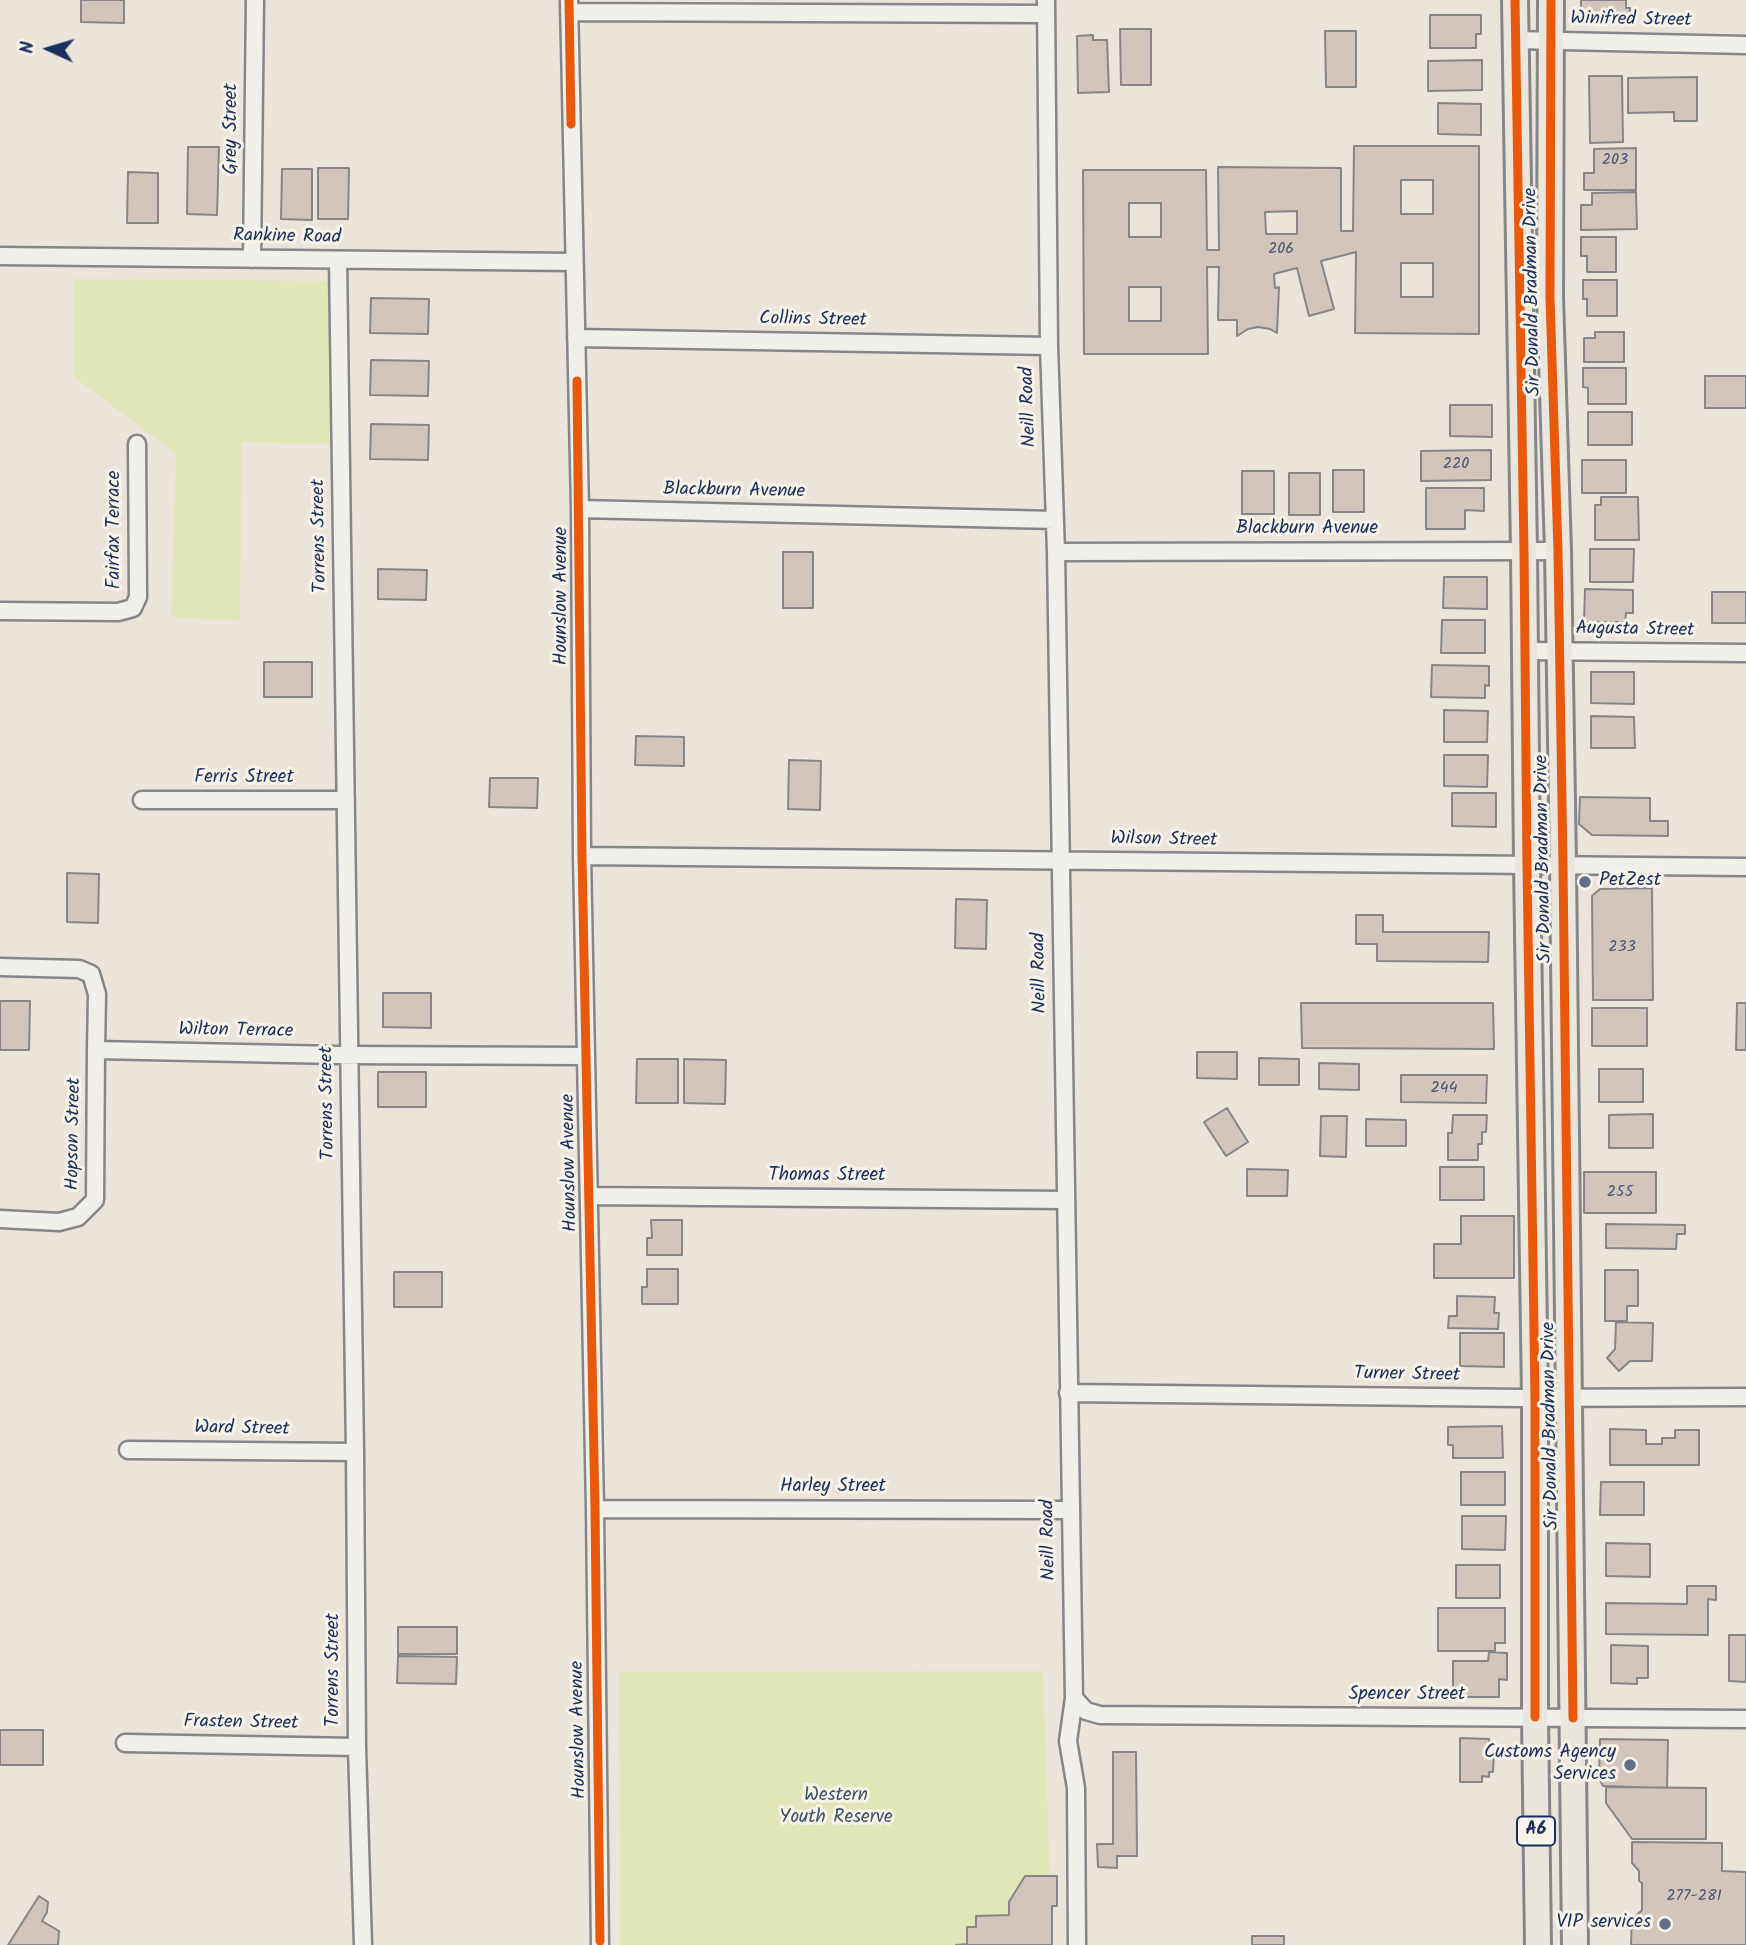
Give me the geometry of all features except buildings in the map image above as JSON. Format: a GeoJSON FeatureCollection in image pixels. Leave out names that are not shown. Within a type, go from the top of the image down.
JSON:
{"type":"FeatureCollection","features":[{"type":"Feature","properties":{"kind":"main road","name":"Sir Donald Bradman Drive"},"geometry":{"type":"LineString","coordinates":[[1515,0],[1535,1398],[1538,1945]]}},
{"type":"Feature","properties":{"kind":"main road","name":"Sir Donald Bradman Drive"},"geometry":{"type":"LineString","coordinates":[[1551,0],[1550,297],[1558,551],[1577,1945]]}},
{"type":"Feature","properties":{"kind":"street","name":"Grey Street"},"geometry":{"type":"LineString","coordinates":[[253,259],[256,0]]}},
{"type":"Feature","properties":{"kind":"street"},"geometry":{"type":"LineString","coordinates":[[569,6],[1046,7]]}},
{"type":"Feature","properties":{"kind":"street","name":"Hounslow Avenue"},"geometry":{"type":"LineString","coordinates":[[569,6],[580,509],[582,856],[595,1509],[600,1945]]}},
{"type":"Feature","properties":{"kind":"street","name":"Neill Road"},"geometry":{"type":"LineString","coordinates":[[1046,7],[1049,346],[1056,552],[1071,1510],[1073,1698],[1068,1741],[1076,1788],[1077,1945]]}},
{"type":"Feature","properties":{"kind":"street","name":"Winifred Street"},"geometry":{"type":"LineString","coordinates":[[1515,40],[1746,45]]}},
{"type":"Feature","properties":{"kind":"street","name":"Rankine Road"},"geometry":{"type":"LineString","coordinates":[[0,256],[574,262]]}},
{"type":"Feature","properties":{"kind":"street","name":"Torrens Street"},"geometry":{"type":"LineString","coordinates":[[338,260],[357,1747],[363,1945]]}},
{"type":"Feature","properties":{"kind":"street","name":"Collins Street"},"geometry":{"type":"LineString","coordinates":[[576,338],[1049,346]]}},
{"type":"Feature","properties":{"kind":"street","name":"Fairfax Terrace"},"geometry":{"type":"LineString","coordinates":[[0,611],[118,612],[133,608],[138,597],[137,444]]}},
{"type":"Feature","properties":{"kind":"street","name":"Blackburn Avenue"},"geometry":{"type":"LineString","coordinates":[[580,509],[1055,520]]}},
{"type":"Feature","properties":{"kind":"street","name":"Blackburn Avenue"},"geometry":{"type":"LineString","coordinates":[[1056,552],[1558,551]]}},
{"type":"Feature","properties":{"kind":"street","name":"Augusta Street"},"geometry":{"type":"LineString","coordinates":[[1524,651],[1746,653]]}},
{"type":"Feature","properties":{"kind":"street","name":"Ferris Street"},"geometry":{"type":"LineString","coordinates":[[142,800],[346,800]]}},
{"type":"Feature","properties":{"kind":"street","name":"Wilson Street"},"geometry":{"type":"LineString","coordinates":[[582,856],[1746,867]]}},
{"type":"Feature","properties":{"kind":"street"},"geometry":{"type":"LineString","coordinates":[[0,967],[79,969],[91,974],[97,994],[96,1050]]}},
{"type":"Feature","properties":{"kind":"street","name":"Wilton Terrace"},"geometry":{"type":"LineString","coordinates":[[96,1050],[586,1056]]}},
{"type":"Feature","properties":{"kind":"street","name":"Hopson Street"},"geometry":{"type":"LineString","coordinates":[[0,1219],[59,1222],[78,1217],[95,1200],[96,1050]]}},
{"type":"Feature","properties":{"kind":"street","name":"Thomas Street"},"geometry":{"type":"LineString","coordinates":[[589,1196],[1065,1200]]}},
{"type":"Feature","properties":{"kind":"street","name":"Turner Street"},"geometry":{"type":"LineString","coordinates":[[1068,1393],[1535,1398],[1746,1397]]}},
{"type":"Feature","properties":{"kind":"street","name":"Ward Street"},"geometry":{"type":"LineString","coordinates":[[128,1450],[355,1452]]}},
{"type":"Feature","properties":{"kind":"street","name":"Harley Street"},"geometry":{"type":"LineString","coordinates":[[595,1509],[1071,1510]]}},
{"type":"Feature","properties":{"kind":"street","name":"Spencer Street"},"geometry":{"type":"LineString","coordinates":[[1073,1698],[1086,1711],[1100,1715],[1746,1719]]}},
{"type":"Feature","properties":{"kind":"street","name":"Frasten Street"},"geometry":{"type":"LineString","coordinates":[[125,1743],[357,1747]]}},
{"type":"Feature","properties":{"kind":"green space"},"geometry":{"type":"Polygon","coordinates":[[[73,279],[329,281],[331,444],[242,442],[240,621],[171,617],[176,454],[73,376],[73,279]]]}},
{"type":"Feature","properties":{"kind":"green space","name":"Western Youth Reserve"},"geometry":{"type":"Polygon","coordinates":[[[1043,1671],[1052,1945],[620,1945],[619,1672],[1043,1671]]]}},
{"type":"Feature","properties":{"kind":"cycle path"},"geometry":{"type":"LineString","coordinates":[[569,0],[571,124]]}},
{"type":"Feature","properties":{"kind":"cycle path"},"geometry":{"type":"LineString","coordinates":[[1515,0],[1535,1398],[1535,1717]]}},
{"type":"Feature","properties":{"kind":"cycle path"},"geometry":{"type":"LineString","coordinates":[[1551,0],[1550,297],[1558,551],[1573,1718]]}},
{"type":"Feature","properties":{"kind":"cycle path"},"geometry":{"type":"LineString","coordinates":[[577,381],[600,1941]]}},
{"type":"Feature","properties":{"kind":"place","name":"PetZest"},"geometry":{"type":"Point","coordinates":[1585,882]}},
{"type":"Feature","properties":{"kind":"place","name":"Customs Agency Services"},"geometry":{"type":"Point","coordinates":[1630,1765]}},
{"type":"Feature","properties":{"kind":"place","name":"VIP services"},"geometry":{"type":"Point","coordinates":[1665,1924]}}]}
